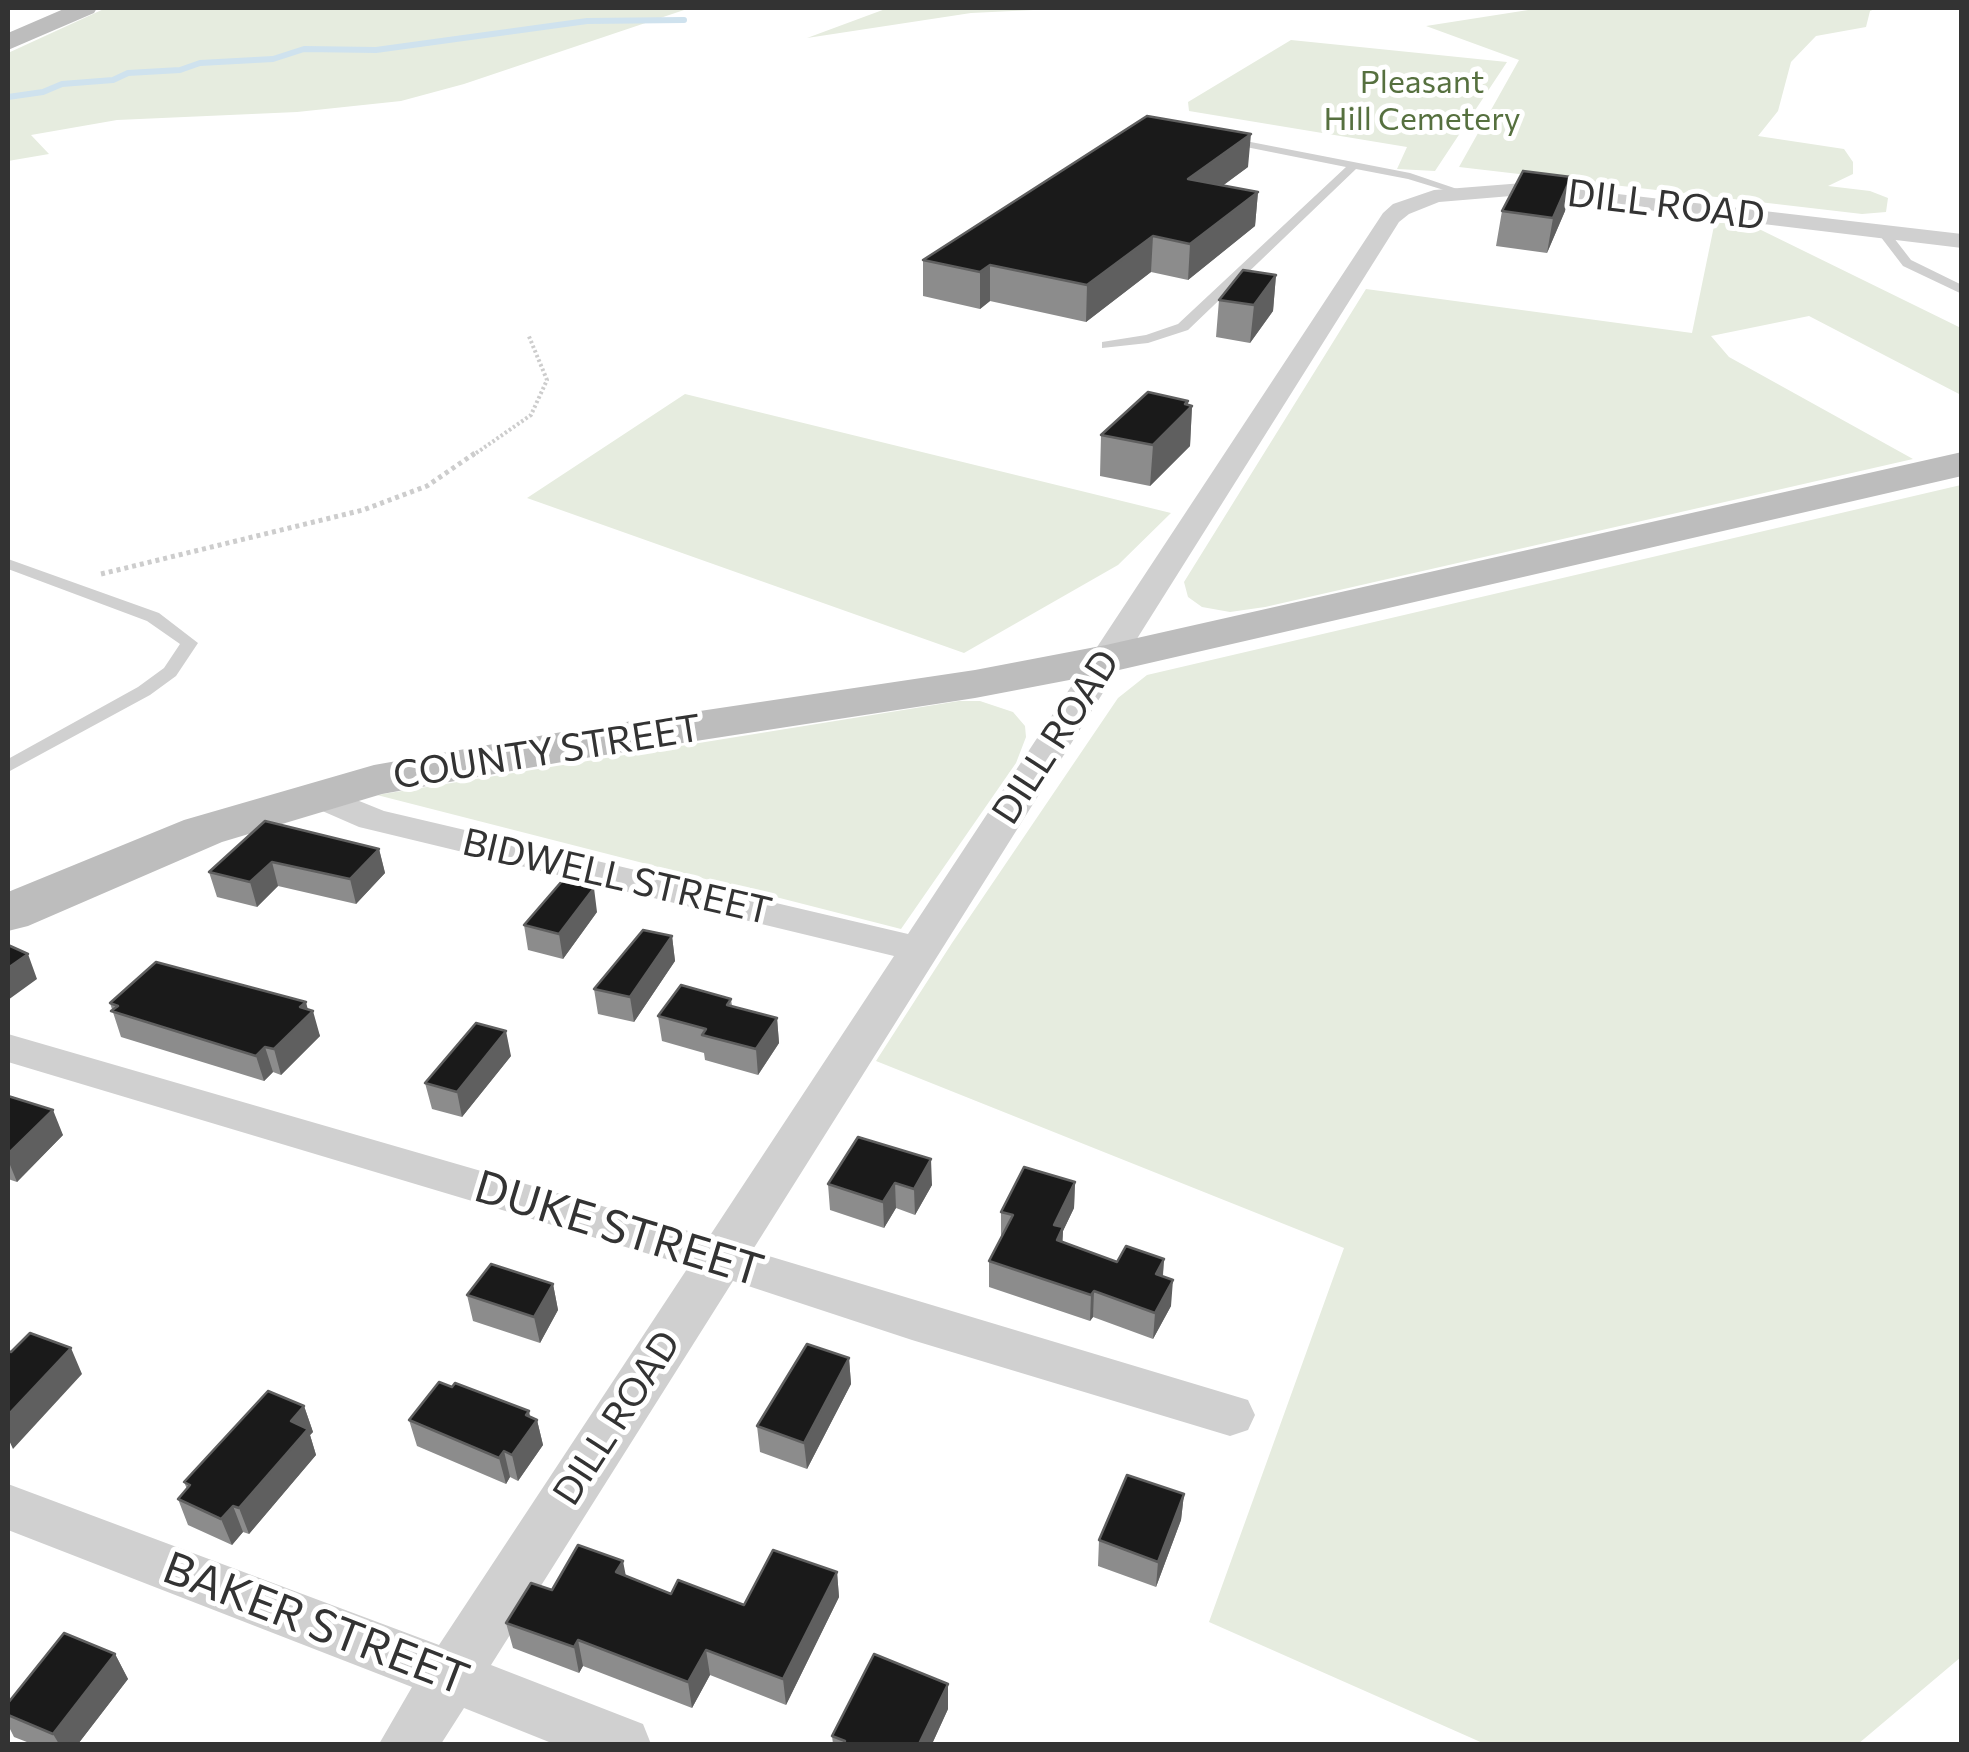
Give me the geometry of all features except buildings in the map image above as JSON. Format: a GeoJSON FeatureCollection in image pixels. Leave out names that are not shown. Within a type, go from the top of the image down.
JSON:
{"type":"FeatureCollection","features":[{"type":"Feature","properties":{"kind":"street"},"geometry":{"type":"LineString","coordinates":[[8,42],[85,8]]}},
{"type":"Feature","properties":{"kind":"street","name":"DILL ROAD"},"geometry":{"type":"LineString","coordinates":[[408,1744],[1391,218],[1416,202],[1456,191],[1553,192],[1962,241]]}},
{"type":"Feature","properties":{"kind":"street","name":"COUNTY STREET"},"geometry":{"type":"LineString","coordinates":[[8,913],[203,830],[318,795],[446,766],[957,687],[1106,659],[1962,464]]}},
{"type":"Feature","properties":{"kind":"street","name":"BIDWELL STREET"},"geometry":{"type":"LineString","coordinates":[[318,795],[372,819],[920,949]]}},
{"type":"Feature","properties":{"kind":"street","name":"DUKE STREET"},"geometry":{"type":"LineString","coordinates":[[8,1048],[720,1258],[1230,1415]]}},
{"type":"Feature","properties":{"kind":"street","name":"BAKER STREET"},"geometry":{"type":"LineString","coordinates":[[8,1507],[218,1584],[622,1744]]}},
{"type":"Feature","properties":{"kind":"lane"},"geometry":{"type":"LineString","coordinates":[[1208,136],[1430,181],[1456,191]]}},
{"type":"Feature","properties":{"kind":"lane"},"geometry":{"type":"LineString","coordinates":[[1107,345],[1148,339],[1183,328],[1353,166]]}},
{"type":"Feature","properties":{"kind":"lane"},"geometry":{"type":"LineString","coordinates":[[1883,232],[1907,263],[1962,290]]}},
{"type":"Feature","properties":{"kind":"lane"},"geometry":{"type":"LineString","coordinates":[[8,564],[153,616],[189,643],[186,654],[170,672],[144,691],[8,766]]}},
{"type":"Feature","properties":{"kind":"path"},"geometry":{"type":"LineString","coordinates":[[60,583],[364,510],[427,486],[530,414],[547,380],[528,334]]}},
{"type":"Feature","properties":{"kind":"green space"},"geometry":{"type":"Polygon","coordinates":[[[106,8],[690,8],[464,84],[401,101],[297,112],[117,120],[31,135],[49,154],[8,161],[8,53],[106,8]]]}},
{"type":"Feature","properties":{"kind":"green space"},"geometry":{"type":"Polygon","coordinates":[[[888,8],[1075,8],[971,13],[807,38],[888,8]]]}},
{"type":"Feature","properties":{"kind":"green space"},"geometry":{"type":"Polygon","coordinates":[[[1541,8],[1877,8],[1870,11],[1866,27],[1816,36],[1791,62],[1778,111],[1758,136],[1844,149],[1853,162],[1853,174],[1828,186],[1870,191],[1888,198],[1886,212],[1862,214],[1459,167],[1519,60],[1426,26],[1541,8]]]}},
{"type":"Feature","properties":{"kind":"green space","name":"Pleasant Hill Cemetery"},"geometry":{"type":"Polygon","coordinates":[[[1291,40],[1507,62],[1435,171],[1397,169],[1407,147],[1189,111],[1188,102],[1291,40]]]}},
{"type":"Feature","properties":{"kind":"green space"},"geometry":{"type":"Polygon","coordinates":[[[1715,221],[1757,228],[1961,328],[1961,395],[1809,316],[1711,336],[1729,357],[1913,459],[1265,607],[1230,612],[1202,607],[1188,597],[1184,582],[1366,289],[1692,333],[1715,221]]]}},
{"type":"Feature","properties":{"kind":"green space"},"geometry":{"type":"Polygon","coordinates":[[[685,394],[1171,513],[1118,565],[964,653],[527,498],[685,394]]]}},
{"type":"Feature","properties":{"kind":"green space"},"geometry":{"type":"Polygon","coordinates":[[[1961,485],[1961,1657],[1858,1744],[1485,1744],[1209,1622],[1344,1248],[876,1061],[952,943],[1118,698],[1147,675],[1961,485]]]}},
{"type":"Feature","properties":{"kind":"green space"},"geometry":{"type":"Polygon","coordinates":[[[959,701],[980,701],[1013,712],[1025,726],[1026,737],[1016,763],[901,929],[377,795],[959,701]]]}},
{"type":"Feature","properties":{"kind":"waterway"},"geometry":{"type":"LineString","coordinates":[[8,97],[43,92],[62,84],[113,80],[128,73],[180,70],[200,63],[273,59],[304,49],[376,50],[587,21],[684,20]]}}]}
